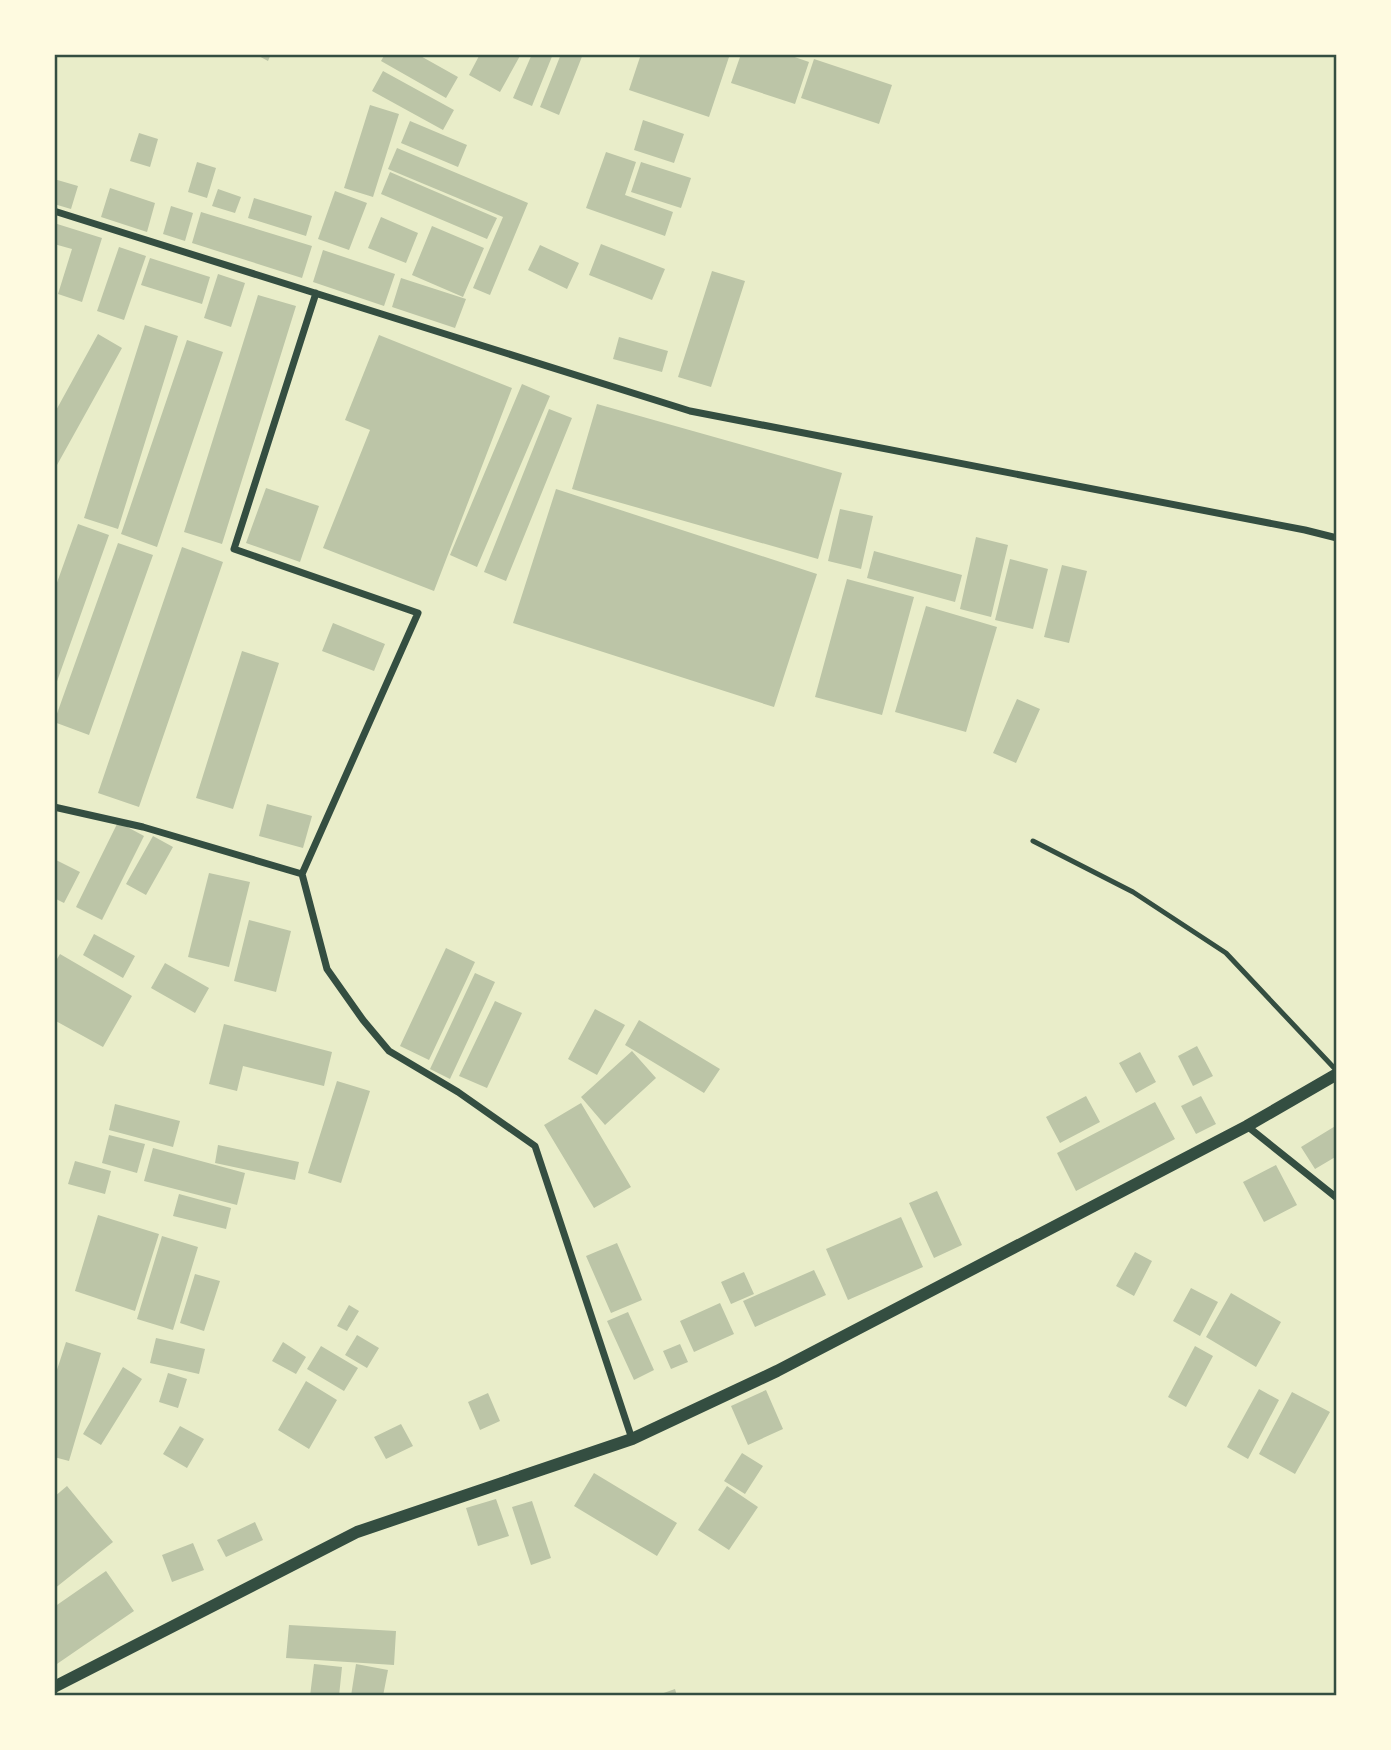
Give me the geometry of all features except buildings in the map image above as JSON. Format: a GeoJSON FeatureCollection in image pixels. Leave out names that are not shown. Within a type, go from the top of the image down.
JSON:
{"type":"FeatureCollection","features":[{"type":"Feature","properties":{"kind":"street"},"geometry":{"type":"LineString","coordinates":[[54,211],[690,411],[1337,538]]}},
{"type":"Feature","properties":{"kind":"street"},"geometry":{"type":"LineString","coordinates":[[316,293],[234,549],[418,613],[302,874],[327,969],[389,1051],[458,1092],[535,1146],[632,1438]]}},
{"type":"Feature","properties":{"kind":"street"},"geometry":{"type":"LineString","coordinates":[[54,807],[143,827],[302,874]]}},
{"type":"Feature","properties":{"kind":"street"},"geometry":{"type":"LineString","coordinates":[[54,1687],[357,1532],[632,1438],[776,1371],[1247,1126],[1337,1072]]}},
{"type":"Feature","properties":{"kind":"street"},"geometry":{"type":"LineString","coordinates":[[1247,1126],[1337,1198]]}},
{"type":"Feature","properties":{"kind":"lane"},"geometry":{"type":"LineString","coordinates":[[1032,841],[1133,892],[1226,953],[1337,1072]]}}]}
